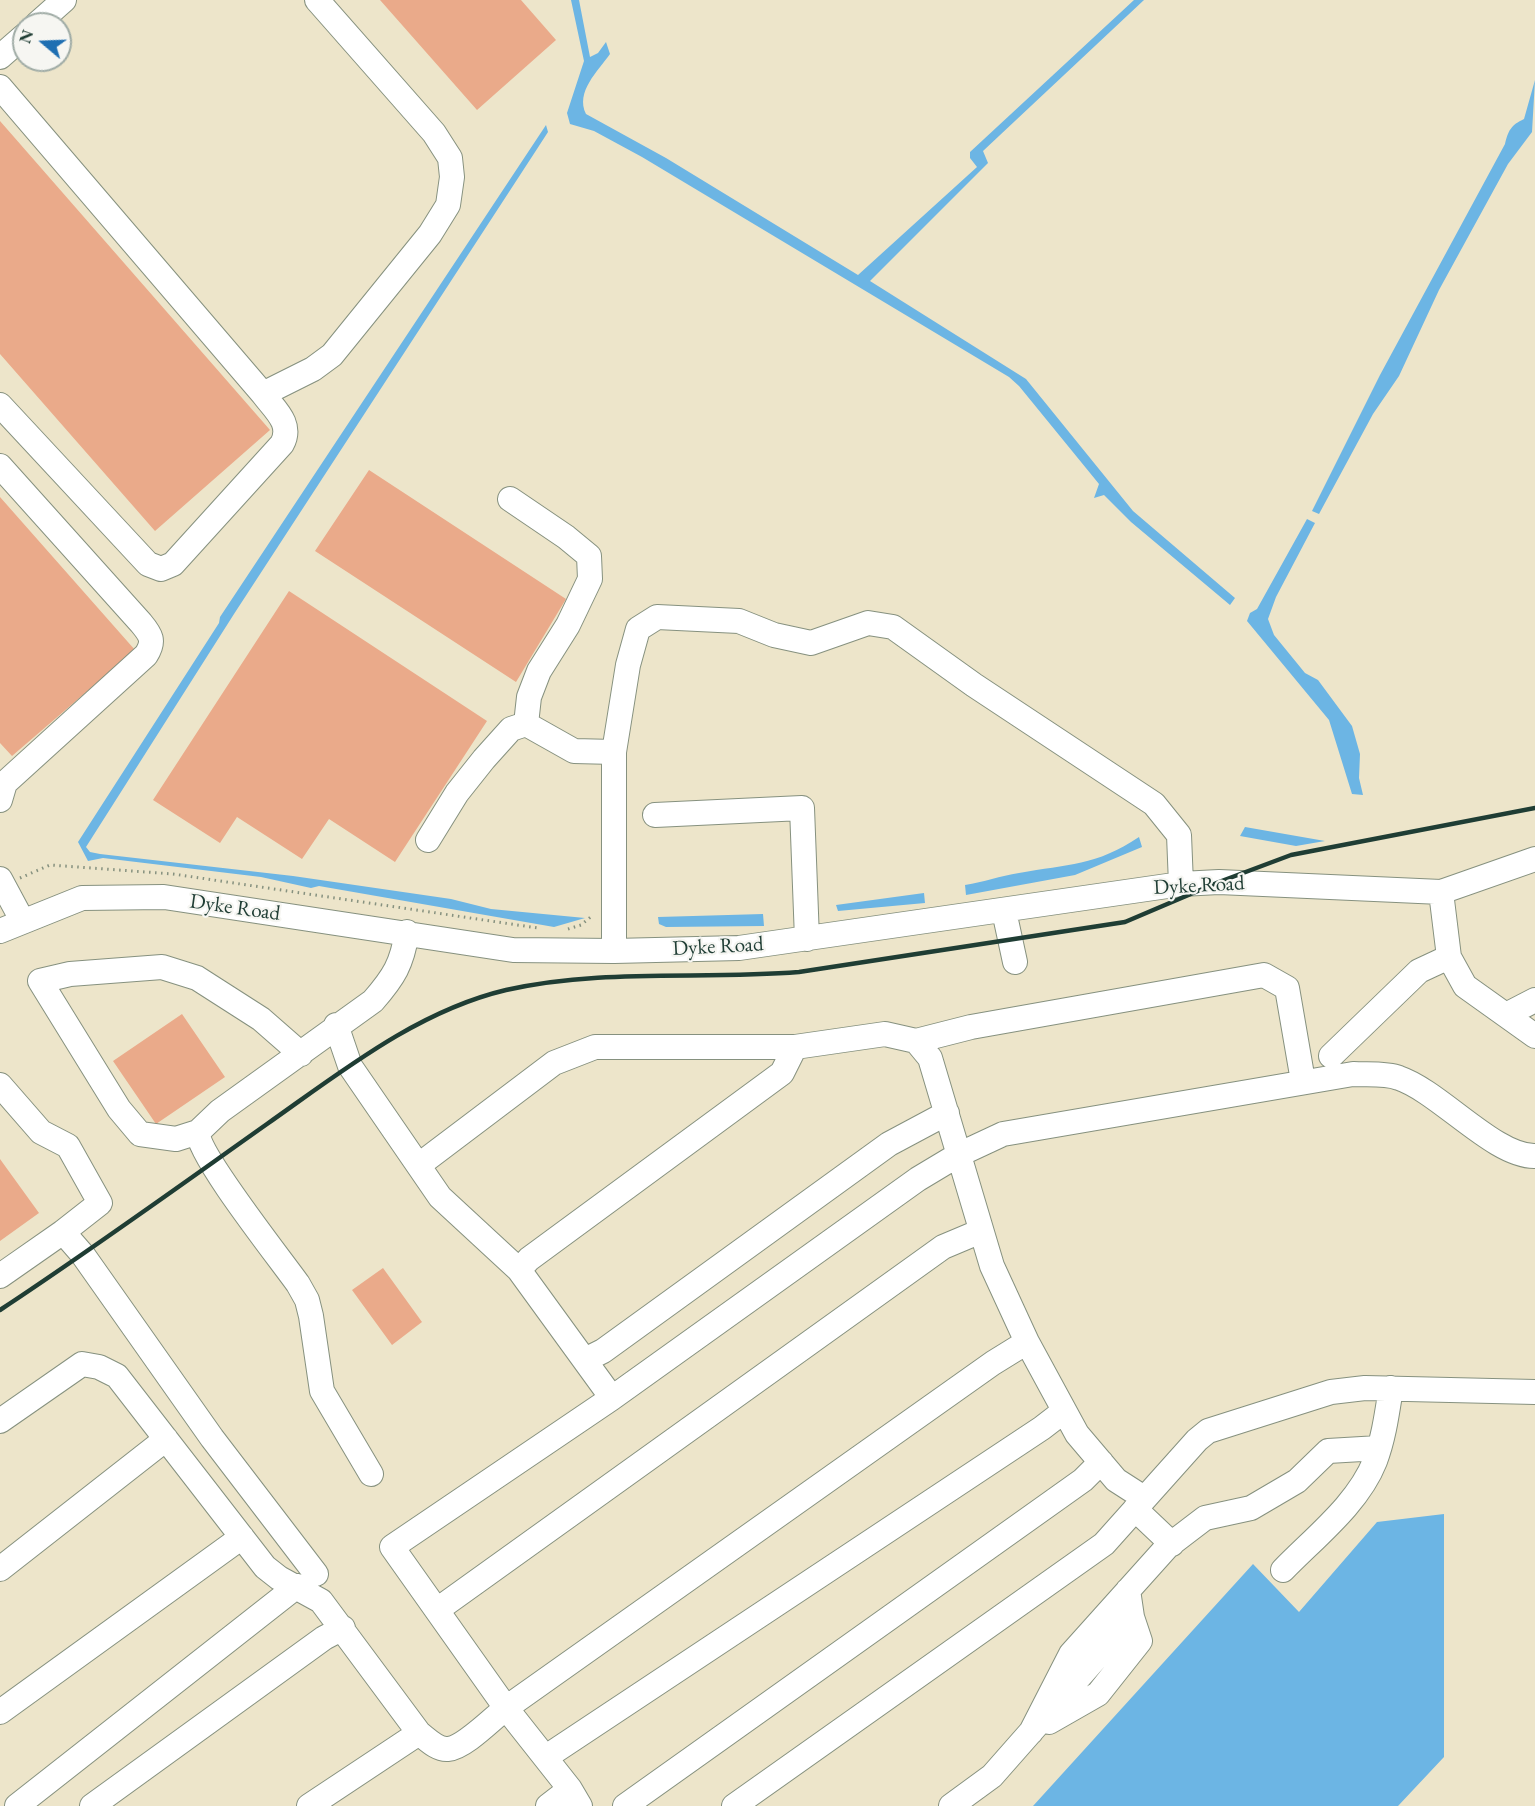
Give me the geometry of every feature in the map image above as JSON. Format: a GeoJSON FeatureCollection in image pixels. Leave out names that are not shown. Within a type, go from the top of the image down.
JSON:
{"type":"FeatureCollection","features":[{"type":"Feature","properties":{"kind":"street"},"geometry":{"type":"LineString","coordinates":[[50,12],[64,0]]}},
{"type":"Feature","properties":{"kind":"street"},"geometry":{"type":"LineString","coordinates":[[263,394],[313,369],[332,356],[430,234],[448,205],[452,177],[450,158],[434,133],[317,0]]}},
{"type":"Feature","properties":{"kind":"street"},"geometry":{"type":"LineString","coordinates":[[0,57],[12,46]]}},
{"type":"Feature","properties":{"kind":"street"},"geometry":{"type":"LineString","coordinates":[[0,87],[263,394],[285,422],[287,435],[282,444],[173,564],[161,569],[148,564],[0,405]]}},
{"type":"Feature","properties":{"kind":"street"},"geometry":{"type":"LineString","coordinates":[[0,466],[146,629],[151,635],[152,645],[146,655],[2,787]]}},
{"type":"Feature","properties":{"kind":"street"},"geometry":{"type":"LineString","coordinates":[[510,499],[589,556],[590,579],[568,624],[539,671],[529,697],[526,724]]}},
{"type":"Feature","properties":{"kind":"street"},"geometry":{"type":"LineString","coordinates":[[614,951],[614,752],[628,664],[638,629],[657,617],[740,621],[774,635],[811,643],[868,623],[893,627],[974,685],[1154,804],[1179,835],[1181,884]]}},
{"type":"Feature","properties":{"kind":"street"},"geometry":{"type":"LineString","coordinates":[[428,840],[456,793],[511,729],[526,724],[574,751],[614,752]]}},
{"type":"Feature","properties":{"kind":"street"},"geometry":{"type":"LineString","coordinates":[[655,815],[802,808],[807,939]]}},
{"type":"Feature","properties":{"kind":"street"},"geometry":{"type":"LineString","coordinates":[[1535,859],[1441,892],[1449,957],[1465,986],[1535,1036]]}},
{"type":"Feature","properties":{"kind":"street","name":"Dyke Road"},"geometry":{"type":"LineString","coordinates":[[0,931],[22,920],[82,898],[164,897],[407,932],[513,950],[614,951],[739,948],[1181,884],[1219,882],[1373,891],[1441,892]]}},
{"type":"Feature","properties":{"kind":"street"},"geometry":{"type":"LineString","coordinates":[[2,883],[22,920]]}},
{"type":"Feature","properties":{"kind":"street"},"geometry":{"type":"LineString","coordinates":[[1004,911],[1015,962]]}},
{"type":"Feature","properties":{"kind":"street"},"geometry":{"type":"LineString","coordinates":[[300,1054],[261,1019],[196,978],[162,967],[70,974],[40,981],[119,1109],[140,1134],[176,1139],[198,1132],[220,1111],[300,1054],[336,1026],[373,1001],[393,978],[404,956],[407,932]]}},
{"type":"Feature","properties":{"kind":"street"},"geometry":{"type":"LineString","coordinates":[[1330,1056],[1419,971],[1449,957]]}},
{"type":"Feature","properties":{"kind":"street"},"geometry":{"type":"LineString","coordinates":[[419,1165],[554,1063],[595,1047],[795,1047],[885,1034],[916,1041],[971,1027],[1264,975],[1287,988],[1303,1082]]}},
{"type":"Feature","properties":{"kind":"street"},"geometry":{"type":"LineString","coordinates":[[1506,1015],[1535,1000]]}},
{"type":"Feature","properties":{"kind":"street"},"geometry":{"type":"LineString","coordinates":[[336,1026],[350,1066],[440,1197],[519,1270],[612,1398]]}},
{"type":"Feature","properties":{"kind":"street"},"geometry":{"type":"LineString","coordinates":[[916,1041],[930,1058],[992,1266],[1027,1342],[1077,1434],[1139,1503],[1172,1544]]}},
{"type":"Feature","properties":{"kind":"street"},"geometry":{"type":"LineString","coordinates":[[519,1270],[529,1259],[782,1073],[795,1047]]}},
{"type":"Feature","properties":{"kind":"street"},"geometry":{"type":"LineString","coordinates":[[548,1806],[575,1797],[546,1756],[506,1708],[392,1547],[612,1398],[918,1179],[958,1155],[1003,1134],[1353,1074],[1399,1077],[1504,1146],[1535,1156]]}},
{"type":"Feature","properties":{"kind":"street"},"geometry":{"type":"LineString","coordinates":[[0,1085],[41,1132],[68,1146],[100,1203],[0,1276]]}},
{"type":"Feature","properties":{"kind":"street"},"geometry":{"type":"LineString","coordinates":[[585,1360],[603,1351],[889,1143],[947,1113]]}},
{"type":"Feature","properties":{"kind":"street"},"geometry":{"type":"LineString","coordinates":[[198,1132],[198,1139],[212,1163],[307,1300],[322,1391],[371,1474]]}},
{"type":"Feature","properties":{"kind":"street"},"geometry":{"type":"LineString","coordinates":[[436,1610],[943,1247],[981,1231]]}},
{"type":"Feature","properties":{"kind":"street"},"geometry":{"type":"LineString","coordinates":[[63,1232],[83,1255],[212,1438],[321,1601],[419,1733],[436,1747],[448,1749],[463,1743],[506,1708],[993,1363],[1027,1342]]}},
{"type":"Feature","properties":{"kind":"street"},"geometry":{"type":"LineString","coordinates":[[0,1421],[82,1364],[99,1367],[117,1376],[265,1567],[279,1578],[307,1580]]}},
{"type":"Feature","properties":{"kind":"street"},"geometry":{"type":"LineString","coordinates":[[1283,1570],[1352,1498],[1374,1463],[1391,1388]]}},
{"type":"Feature","properties":{"kind":"street"},"geometry":{"type":"LineString","coordinates":[[734,1806],[1104,1544],[1139,1503],[1208,1431],[1331,1392],[1391,1388],[1535,1392]]}},
{"type":"Feature","properties":{"kind":"street"},"geometry":{"type":"LineString","coordinates":[[546,1756],[1042,1428],[1064,1411]]}},
{"type":"Feature","properties":{"kind":"street"},"geometry":{"type":"LineString","coordinates":[[0,1569],[166,1439]]}},
{"type":"Feature","properties":{"kind":"street"},"geometry":{"type":"LineString","coordinates":[[1031,1732],[1071,1654],[1172,1544],[1206,1518],[1251,1508],[1296,1481],[1328,1451],[1379,1448]]}},
{"type":"Feature","properties":{"kind":"street"},"geometry":{"type":"LineString","coordinates":[[625,1806],[1073,1487],[1101,1462]]}},
{"type":"Feature","properties":{"kind":"street"},"geometry":{"type":"LineString","coordinates":[[0,1712],[242,1537]]}},
{"type":"Feature","properties":{"kind":"street"},"geometry":{"type":"LineString","coordinates":[[17,1806],[307,1580]]}},
{"type":"Feature","properties":{"kind":"street"},"geometry":{"type":"LineString","coordinates":[[951,1806],[992,1776],[1132,1617],[1128,1590]]}},
{"type":"Feature","properties":{"kind":"street"},"geometry":{"type":"LineString","coordinates":[[92,1806],[324,1638],[343,1628]]}},
{"type":"Feature","properties":{"kind":"street"},"geometry":{"type":"LineString","coordinates":[[309,1806],[419,1733]]}},
{"type":"Feature","properties":{"kind":"path"},"geometry":{"type":"LineString","coordinates":[[2,883],[50,866],[173,873],[503,925],[543,928]]}},
{"type":"Feature","properties":{"kind":"path"},"geometry":{"type":"LineString","coordinates":[[563,930],[581,925],[596,912],[597,906],[615,905]]}},
{"type":"Feature","properties":{"kind":"water"},"geometry":{"type":"Polygon","coordinates":[[[571,0],[579,0],[590,57],[598,53],[606,42],[610,54],[589,82],[583,98],[586,114],[666,158],[858,275],[977,167],[970,158],[970,152],[1134,0],[1144,0],[983,151],[988,163],[870,281],[1026,379],[1133,511],[1235,598],[1230,605],[1131,522],[1104,495],[1094,498],[1099,484],[1019,386],[1009,377],[642,157],[594,131],[570,124],[567,113],[584,61],[571,0]]]}},
{"type":"Feature","properties":{"kind":"water"},"geometry":{"type":"Polygon","coordinates":[[[1535,80],[1532,132],[1508,164],[1439,290],[1399,376],[1373,414],[1319,514],[1312,511],[1380,375],[1505,144],[1509,132],[1513,126],[1524,119],[1535,80]]]}},
{"type":"Feature","properties":{"kind":"water"},"geometry":{"type":"Polygon","coordinates":[[[546,125],[548,132],[234,614],[86,847],[90,852],[100,854],[293,876],[451,899],[491,909],[585,918],[554,927],[319,886],[311,888],[261,877],[103,858],[88,861],[78,842],[219,623],[220,617],[546,125]]]}},
{"type":"Feature","properties":{"kind":"water"},"geometry":{"type":"Polygon","coordinates":[[[1307,519],[1315,523],[1276,597],[1268,619],[1274,635],[1305,673],[1318,680],[1352,726],[1360,754],[1359,778],[1363,795],[1352,794],[1329,720],[1247,621],[1250,613],[1257,609],[1307,519]]]}},
{"type":"Feature","properties":{"kind":"water"},"geometry":{"type":"Polygon","coordinates":[[[1245,827],[1325,841],[1296,846],[1240,836],[1245,827]]]}},
{"type":"Feature","properties":{"kind":"water"},"geometry":{"type":"Polygon","coordinates":[[[1139,837],[1142,847],[1075,875],[966,895],[965,885],[1095,859],[1124,847],[1139,837]]]}},
{"type":"Feature","properties":{"kind":"water"},"geometry":{"type":"Polygon","coordinates":[[[924,893],[925,903],[838,911],[836,905],[924,893]]]}},
{"type":"Feature","properties":{"kind":"water"},"geometry":{"type":"Polygon","coordinates":[[[763,914],[764,926],[666,927],[659,924],[658,917],[763,914]]]}},
{"type":"Feature","properties":{"kind":"water"},"geometry":{"type":"Polygon","coordinates":[[[1444,1514],[1444,1757],[1398,1806],[1033,1806],[1253,1564],[1299,1612],[1377,1522],[1444,1514]]]}},
{"type":"Feature","properties":{"kind":"building"},"geometry":{"type":"Polygon","coordinates":[[[380,0],[521,0],[556,40],[477,110],[380,0]]]}},
{"type":"Feature","properties":{"kind":"building"},"geometry":{"type":"Polygon","coordinates":[[[0,121],[270,430],[155,531],[0,354],[0,121]]]}},
{"type":"Feature","properties":{"kind":"building"},"geometry":{"type":"Polygon","coordinates":[[[369,470],[566,599],[516,682],[315,551],[369,470]]]}},
{"type":"Feature","properties":{"kind":"building"},"geometry":{"type":"Polygon","coordinates":[[[0,497],[135,650],[12,756],[0,743],[0,497]]]}},
{"type":"Feature","properties":{"kind":"building"},"geometry":{"type":"Polygon","coordinates":[[[289,591],[487,721],[395,862],[329,819],[302,859],[237,817],[220,843],[153,800],[289,591]]]}},
{"type":"Feature","properties":{"kind":"building"},"geometry":{"type":"Polygon","coordinates":[[[182,1014],[225,1077],[156,1124],[113,1061],[182,1014]]]}},
{"type":"Feature","properties":{"kind":"building"},"geometry":{"type":"Polygon","coordinates":[[[0,1159],[39,1213],[0,1241],[0,1159]]]}},
{"type":"Feature","properties":{"kind":"building"},"geometry":{"type":"Polygon","coordinates":[[[383,1268],[422,1322],[392,1345],[352,1290],[383,1268]]]}},
{"type":"Feature","properties":{"kind":"railway"},"geometry":{"type":"LineString","coordinates":[[0,1310],[352,1064],[411,1028],[442,1012],[473,1000],[506,990],[579,979],[799,972],[1125,922],[1219,882],[1291,855],[1535,808]]}}]}
